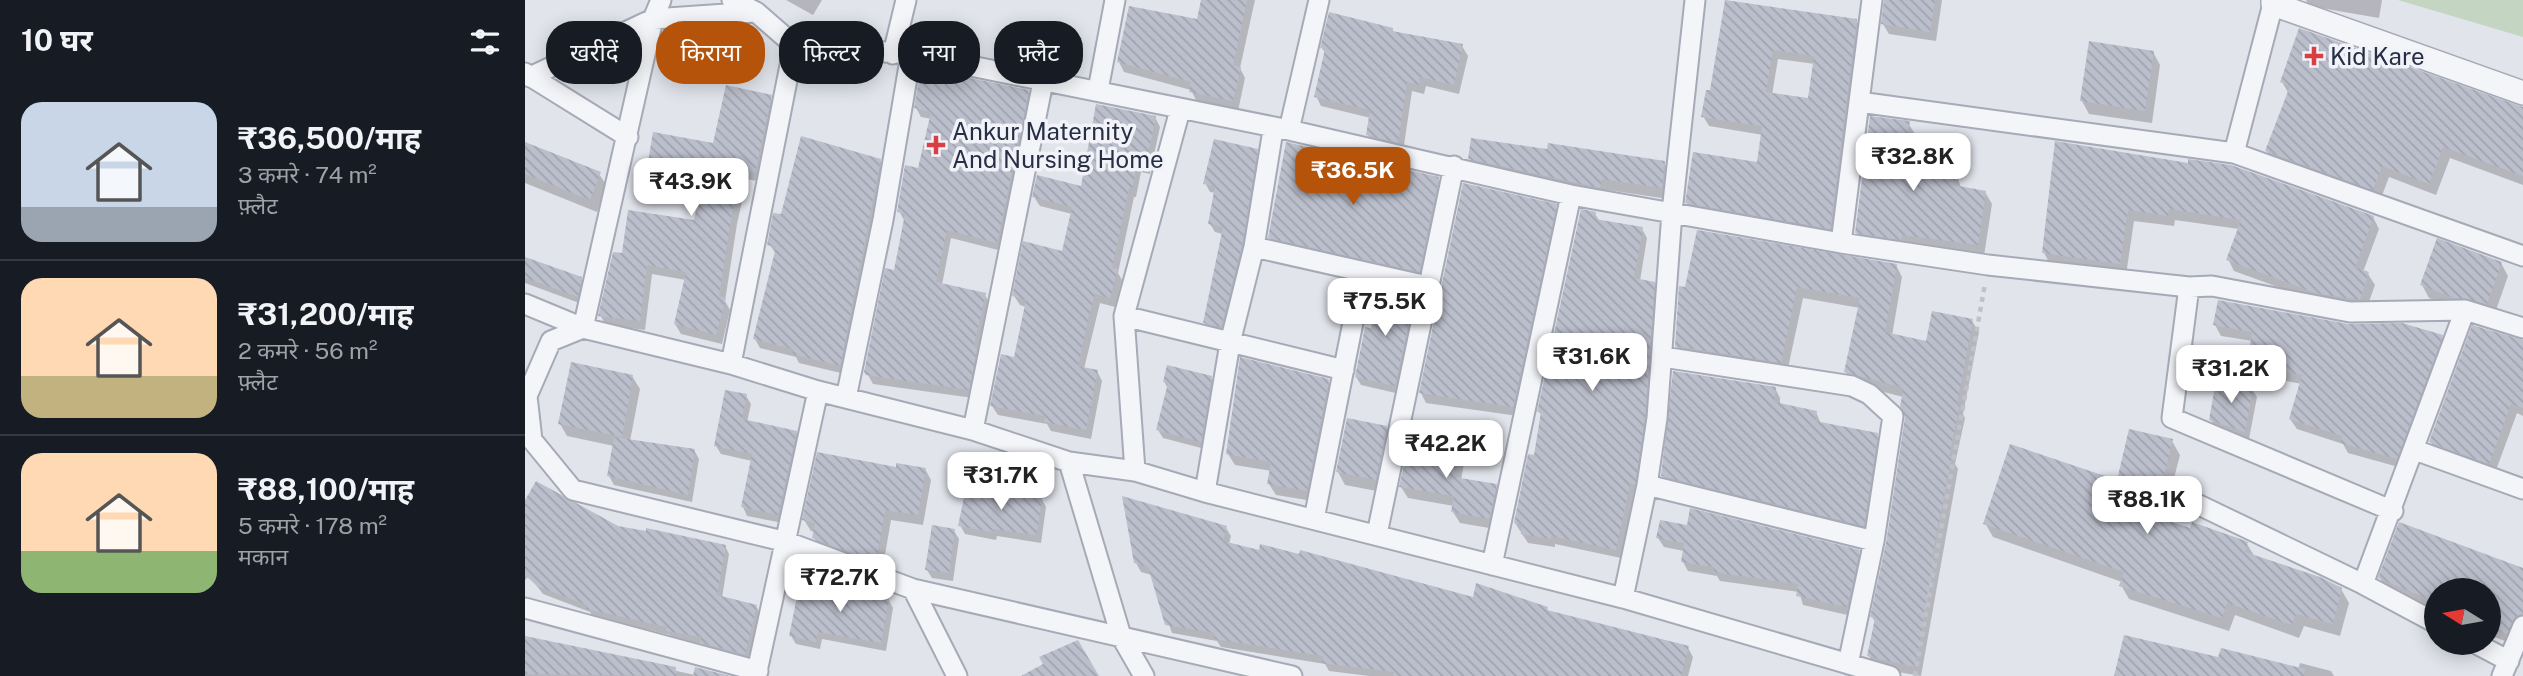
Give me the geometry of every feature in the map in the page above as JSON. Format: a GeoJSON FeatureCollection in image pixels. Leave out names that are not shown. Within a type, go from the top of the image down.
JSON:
{"type":"FeatureCollection","features":[{"type":"Feature","properties":{"kind":"street"},"geometry":{"type":"LineString","coordinates":[[583,328],[653,19],[661,0]]}},
{"type":"Feature","properties":{"kind":"street"},"geometry":{"type":"LineString","coordinates":[[733,0],[756,12],[779,33]]}},
{"type":"Feature","properties":{"kind":"street"},"geometry":{"type":"LineString","coordinates":[[904,21],[906,0]]}},
{"type":"Feature","properties":{"kind":"street"},"geometry":{"type":"LineString","coordinates":[[1098,90],[1115,0]]}},
{"type":"Feature","properties":{"kind":"street"},"geometry":{"type":"LineString","coordinates":[[1205,492],[1230,344],[1281,130],[1319,0]]}},
{"type":"Feature","properties":{"kind":"street"},"geometry":{"type":"LineString","coordinates":[[1623,598],[1647,485],[1663,357],[1672,212],[1695,0]]}},
{"type":"Feature","properties":{"kind":"street"},"geometry":{"type":"LineString","coordinates":[[1841,243],[1872,0]]}},
{"type":"Feature","properties":{"kind":"street"},"geometry":{"type":"LineString","coordinates":[[2234,153],[2273,2],[2523,93]]}},
{"type":"Feature","properties":{"kind":"street"},"geometry":{"type":"LineString","coordinates":[[528,75],[653,19],[756,12]]}},
{"type":"Feature","properties":{"kind":"street"},"geometry":{"type":"LineString","coordinates":[[528,75],[628,137]]}},
{"type":"Feature","properties":{"kind":"street"},"geometry":{"type":"LineString","coordinates":[[731,364],[786,84]]}},
{"type":"Feature","properties":{"kind":"street"},"geometry":{"type":"LineString","coordinates":[[846,398],[883,220],[899,84]]}},
{"type":"Feature","properties":{"kind":"street"},"geometry":{"type":"LineString","coordinates":[[973,430],[1043,84]]}},
{"type":"Feature","properties":{"kind":"street"},"geometry":{"type":"LineString","coordinates":[[1057,84],[1098,90],[1180,110],[1454,166],[1570,195],[1841,243],[1988,265],[2189,287],[2212,286],[2350,312],[2465,310],[2523,328]]}},
{"type":"Feature","properties":{"kind":"street"},"geometry":{"type":"LineString","coordinates":[[1859,102],[2234,153],[2523,256]]}},
{"type":"Feature","properties":{"kind":"street"},"geometry":{"type":"LineString","coordinates":[[1135,471],[1124,316],[1180,110]]}},
{"type":"Feature","properties":{"kind":"street"},"geometry":{"type":"LineString","coordinates":[[1377,534],[1454,166]]}},
{"type":"Feature","properties":{"kind":"street"},"geometry":{"type":"LineString","coordinates":[[1492,565],[1570,195]]}},
{"type":"Feature","properties":{"kind":"street"},"geometry":{"type":"LineString","coordinates":[[1254,247],[1427,286]]}},
{"type":"Feature","properties":{"kind":"street"},"geometry":{"type":"LineString","coordinates":[[1314,519],[1363,272]]}},
{"type":"Feature","properties":{"kind":"street"},"geometry":{"type":"LineString","coordinates":[[2189,287],[2172,418],[2393,511]]}},
{"type":"Feature","properties":{"kind":"street"},"geometry":{"type":"LineString","coordinates":[[525,304],[583,328],[731,364],[818,391],[973,430],[1069,462],[1135,471],[1205,492],[1623,598],[1890,676]]}},
{"type":"Feature","properties":{"kind":"street"},"geometry":{"type":"LineString","coordinates":[[2363,584],[2393,511],[2465,310]]}},
{"type":"Feature","properties":{"kind":"street"},"geometry":{"type":"LineString","coordinates":[[1124,316],[1344,370]]}},
{"type":"Feature","properties":{"kind":"street"},"geometry":{"type":"LineString","coordinates":[[583,328],[551,341],[527,396],[532,440],[573,490],[787,542],[913,589],[1292,676]]}},
{"type":"Feature","properties":{"kind":"street"},"geometry":{"type":"LineString","coordinates":[[1663,357],[1852,386],[1869,394],[1892,416],[1874,541],[1848,664]]}},
{"type":"Feature","properties":{"kind":"street"},"geometry":{"type":"LineString","coordinates":[[525,608],[757,673],[818,391]]}},
{"type":"Feature","properties":{"kind":"street"},"geometry":{"type":"LineString","coordinates":[[2415,450],[2523,489]]}},
{"type":"Feature","properties":{"kind":"street"},"geometry":{"type":"LineString","coordinates":[[1069,462],[1121,636],[1144,676]]}},
{"type":"Feature","properties":{"kind":"street"},"geometry":{"type":"LineString","coordinates":[[1647,485],[1874,541]]}},
{"type":"Feature","properties":{"kind":"street"},"geometry":{"type":"LineString","coordinates":[[2197,504],[2424,617]]}},
{"type":"Feature","properties":{"kind":"street"},"geometry":{"type":"LineString","coordinates":[[913,589],[957,676]]}},
{"type":"Feature","properties":{"kind":"street"},"geometry":{"type":"LineString","coordinates":[[2512,660],[2523,626]]}},
{"type":"Feature","properties":{"kind":"path"},"geometry":{"type":"LineString","coordinates":[[1915,676],[1984,287]]}},
{"type":"Feature","properties":{"kind":"green space"},"geometry":{"type":"Polygon","coordinates":[[[2398,0],[2523,0],[2523,37],[2398,0]]]}},
{"type":"Feature","properties":{"kind":"building"},"geometry":{"type":"Polygon","coordinates":[[[1201,0],[1247,0],[1233,65],[1241,67],[1233,101],[1189,92],[1191,82],[1117,62],[1129,6],[1197,19],[1201,0]]]}},
{"type":"Feature","properties":{"kind":"building"},"geometry":{"type":"Polygon","coordinates":[[[1725,0],[1857,19],[1830,229],[1685,203],[1693,152],[1757,162],[1762,126],[1701,117],[1706,90],[1710,90],[1725,0]],[[1773,50],[1766,92],[1808,98],[1814,56],[1773,50]]]}},
{"type":"Feature","properties":{"kind":"building"},"geometry":{"type":"Polygon","coordinates":[[[1884,0],[1935,0],[1930,32],[1881,24],[1884,0]]]}},
{"type":"Feature","properties":{"kind":"building"},"geometry":{"type":"Polygon","coordinates":[[[1329,12],[1393,28],[1392,31],[1463,44],[1454,85],[1420,77],[1419,85],[1407,82],[1398,143],[1366,135],[1370,110],[1314,97],[1325,49],[1320,48],[1329,12]]]}},
{"type":"Feature","properties":{"kind":"building"},"geometry":{"type":"Polygon","coordinates":[[[2299,28],[2523,107],[2523,176],[2443,147],[2429,184],[2382,166],[2373,190],[2265,151],[2290,86],[2280,82],[2299,28]]]}},
{"type":"Feature","properties":{"kind":"building"},"geometry":{"type":"Polygon","coordinates":[[[2089,41],[2154,51],[2145,111],[2080,101],[2089,41]]]}},
{"type":"Feature","properties":{"kind":"building"},"geometry":{"type":"Polygon","coordinates":[[[980,80],[1029,90],[997,243],[947,230],[936,282],[986,293],[974,345],[977,350],[969,390],[866,375],[864,372],[885,268],[894,270],[905,214],[897,212],[905,165],[918,168],[931,112],[914,108],[918,84],[980,84],[980,80]]]}},
{"type":"Feature","properties":{"kind":"building"},"geometry":{"type":"Polygon","coordinates":[[[726,85],[772,95],[755,172],[742,169],[719,296],[726,298],[716,335],[674,324],[686,272],[647,265],[640,321],[598,316],[613,252],[622,253],[628,210],[694,220],[705,172],[648,162],[653,132],[713,143],[726,85]]]}},
{"type":"Feature","properties":{"kind":"building"},"geometry":{"type":"Polygon","coordinates":[[[1096,104],[1156,116],[1146,165],[1137,164],[1132,189],[1129,188],[1112,268],[1118,269],[1110,298],[1095,294],[1089,315],[1078,366],[1098,370],[1086,430],[1044,422],[1045,416],[990,406],[1001,354],[1014,357],[1026,300],[1012,296],[1023,241],[1062,251],[1072,207],[1032,197],[1037,175],[1081,186],[1096,104]]]}},
{"type":"Feature","properties":{"kind":"building"},"geometry":{"type":"Polygon","coordinates":[[[1870,116],[1910,121],[1903,161],[1957,171],[1954,185],[1986,191],[1978,245],[1902,235],[1901,240],[1855,233],[1870,116]]]}},
{"type":"Feature","properties":{"kind":"building"},"geometry":{"type":"Polygon","coordinates":[[[801,136],[881,159],[840,366],[792,354],[793,349],[753,339],[776,247],[767,245],[773,213],[781,214],[801,136]]]}},
{"type":"Feature","properties":{"kind":"building"},"geometry":{"type":"Polygon","coordinates":[[[1471,138],[1547,149],[1548,143],[1665,161],[1662,188],[1602,179],[1600,188],[1468,159],[1471,138]]]}},
{"type":"Feature","properties":{"kind":"building"},"geometry":{"type":"Polygon","coordinates":[[[1214,139],[1258,149],[1242,245],[1221,327],[1203,323],[1223,227],[1208,224],[1215,186],[1203,184],[1214,139]]]}},
{"type":"Feature","properties":{"kind":"building"},"geometry":{"type":"Polygon","coordinates":[[[2055,141],[2188,163],[2188,159],[2231,165],[2374,216],[2355,267],[2369,272],[2360,300],[2316,293],[2226,260],[2241,220],[2169,209],[2168,216],[2128,210],[2120,264],[2042,253],[2055,141]]]}},
{"type":"Feature","properties":{"kind":"building"},"geometry":{"type":"Polygon","coordinates":[[[525,142],[601,172],[590,200],[525,174],[525,142]]]}},
{"type":"Feature","properties":{"kind":"building"},"geometry":{"type":"Polygon","coordinates":[[[1286,142],[1439,177],[1419,272],[1268,238],[1286,142]]]}},
{"type":"Feature","properties":{"kind":"building"},"geometry":{"type":"Polygon","coordinates":[[[1463,183],[1557,204],[1513,407],[1419,393],[1463,183]]]}},
{"type":"Feature","properties":{"kind":"building"},"geometry":{"type":"Polygon","coordinates":[[[1581,209],[1596,212],[1595,219],[1643,227],[1634,278],[1655,282],[1645,417],[1635,485],[1630,484],[1616,550],[1551,536],[1551,539],[1521,534],[1522,524],[1514,523],[1528,454],[1534,455],[1541,412],[1537,412],[1581,209]]]}},
{"type":"Feature","properties":{"kind":"building"},"geometry":{"type":"Polygon","coordinates":[[[1697,230],[1897,264],[1885,332],[1926,341],[1932,311],[1973,319],[1915,667],[1867,656],[1875,618],[1870,617],[1886,543],[1905,417],[1900,406],[1903,391],[1900,387],[1844,372],[1860,298],[1797,287],[1781,363],[1675,346],[1679,286],[1685,287],[1697,230]]]}},
{"type":"Feature","properties":{"kind":"building"},"geometry":{"type":"Polygon","coordinates":[[[2437,238],[2502,262],[2487,304],[2454,298],[2420,285],[2437,238]]]}},
{"type":"Feature","properties":{"kind":"building"},"geometry":{"type":"Polygon","coordinates":[[[525,257],[582,277],[578,297],[525,278],[525,257]]]}},
{"type":"Feature","properties":{"kind":"building"},"geometry":{"type":"Polygon","coordinates":[[[1380,288],[1414,296],[1395,386],[1355,377],[1365,327],[1371,328],[1380,288]]]}},
{"type":"Feature","properties":{"kind":"building"},"geometry":{"type":"Polygon","coordinates":[[[2218,300],[2348,324],[2402,323],[2443,335],[2397,459],[2340,443],[2342,436],[2289,419],[2302,375],[2247,365],[2252,332],[2213,325],[2218,300]]]}},
{"type":"Feature","properties":{"kind":"building"},"geometry":{"type":"Polygon","coordinates":[[[2472,325],[2523,340],[2523,408],[2511,404],[2489,464],[2429,442],[2472,325]]]}},
{"type":"Feature","properties":{"kind":"building"},"geometry":{"type":"Polygon","coordinates":[[[1240,357],[1329,379],[1307,491],[1267,484],[1271,462],[1226,454],[1240,357]]]}},
{"type":"Feature","properties":{"kind":"building"},"geometry":{"type":"Polygon","coordinates":[[[571,362],[633,375],[622,437],[558,424],[571,362]]]}},
{"type":"Feature","properties":{"kind":"building"},"geometry":{"type":"Polygon","coordinates":[[[1167,365],[1212,376],[1201,442],[1156,430],[1168,383],[1163,382],[1167,365]]]}},
{"type":"Feature","properties":{"kind":"building"},"geometry":{"type":"Polygon","coordinates":[[[1673,371],[1776,387],[1774,402],[1817,411],[1815,421],[1878,433],[1864,526],[1661,476],[1673,371]]]}},
{"type":"Feature","properties":{"kind":"building"},"geometry":{"type":"Polygon","coordinates":[[[2216,381],[2253,387],[2245,432],[2209,420],[2216,381]]]}},
{"type":"Feature","properties":{"kind":"building"},"geometry":{"type":"Polygon","coordinates":[[[725,390],[747,394],[742,419],[797,431],[778,515],[741,507],[752,454],[714,446],[725,390]]]}},
{"type":"Feature","properties":{"kind":"building"},"geometry":{"type":"Polygon","coordinates":[[[1347,418],[1387,426],[1376,480],[1336,472],[1347,418]]]}},
{"type":"Feature","properties":{"kind":"building"},"geometry":{"type":"Polygon","coordinates":[[[2129,429],[2173,439],[2154,516],[2190,528],[2192,522],[2243,540],[2248,542],[2245,552],[2320,577],[2342,588],[2333,624],[2296,614],[2292,625],[2227,603],[2222,618],[2119,586],[2124,572],[1983,524],[2010,444],[2117,480],[2129,429]]]}},
{"type":"Feature","properties":{"kind":"building"},"geometry":{"type":"Polygon","coordinates":[[[614,437],[695,449],[688,495],[607,476],[614,437]]]}},
{"type":"Feature","properties":{"kind":"building"},"geometry":{"type":"Polygon","coordinates":[[[1409,442],[1458,451],[1454,477],[1497,484],[1489,519],[1451,512],[1454,496],[1399,487],[1409,442]]]}},
{"type":"Feature","properties":{"kind":"building"},"geometry":{"type":"Polygon","coordinates":[[[817,452],[896,467],[896,463],[926,468],[918,515],[885,510],[876,562],[812,538],[815,523],[802,520],[817,452]]]}},
{"type":"Feature","properties":{"kind":"building"},"geometry":{"type":"Polygon","coordinates":[[[536,481],[618,526],[646,531],[646,528],[726,545],[717,595],[757,605],[745,654],[700,643],[701,637],[666,631],[667,627],[586,609],[587,605],[537,586],[525,575],[525,500],[536,481]]]}},
{"type":"Feature","properties":{"kind":"building"},"geometry":{"type":"Polygon","coordinates":[[[966,488],[1007,496],[1008,491],[1042,497],[1037,535],[993,529],[992,532],[958,526],[966,488]]]}},
{"type":"Feature","properties":{"kind":"building"},"geometry":{"type":"Polygon","coordinates":[[[1122,496],[1227,526],[1223,541],[1259,550],[1260,544],[1299,554],[1300,550],[1473,597],[1476,583],[1548,607],[1547,610],[1689,646],[1681,676],[1393,676],[1394,672],[1322,663],[1323,656],[1214,639],[1215,633],[1165,625],[1148,567],[1134,563],[1122,496]]]}},
{"type":"Feature","properties":{"kind":"building"},"geometry":{"type":"Polygon","coordinates":[[[1690,508],[1860,550],[1847,607],[1796,596],[1798,584],[1713,572],[1714,567],[1681,562],[1684,543],[1656,538],[1660,520],[1687,525],[1690,508]]]}},
{"type":"Feature","properties":{"kind":"building"},"geometry":{"type":"Polygon","coordinates":[[[2399,522],[2523,568],[2523,614],[2515,617],[2507,634],[2501,632],[2501,578],[2424,578],[2424,597],[2378,578],[2399,522]]]}},
{"type":"Feature","properties":{"kind":"building"},"geometry":{"type":"Polygon","coordinates":[[[932,525],[955,529],[949,573],[925,570],[932,525]]]}},
{"type":"Feature","properties":{"kind":"building"},"geometry":{"type":"Polygon","coordinates":[[[851,579],[872,587],[871,594],[889,598],[881,643],[818,632],[816,642],[789,636],[799,587],[844,596],[851,579]]]}},
{"type":"Feature","properties":{"kind":"building"},"geometry":{"type":"Polygon","coordinates":[[[2124,635],[2218,657],[2221,648],[2305,669],[2304,676],[2114,676],[2124,635]]]}},
{"type":"Feature","properties":{"kind":"building"},"geometry":{"type":"Polygon","coordinates":[[[525,636],[676,667],[676,676],[525,674],[525,636]]]}},
{"type":"Feature","properties":{"kind":"building"},"geometry":{"type":"Polygon","coordinates":[[[1078,640],[1099,676],[1021,676],[1043,664],[1039,657],[1078,640]]]}},
{"type":"Feature","properties":{"kind":"building"},"geometry":{"type":"Polygon","coordinates":[[[695,667],[730,676],[693,676],[695,667]]]}},
{"type":"Feature","properties":{"kind":"place","name":"Kid Kare"},"geometry":{"type":"Point","coordinates":[2314,56]}},
{"type":"Feature","properties":{"kind":"place","name":"Ankur Maternity And Nursing Home"},"geometry":{"type":"Point","coordinates":[936,145]}}]}
